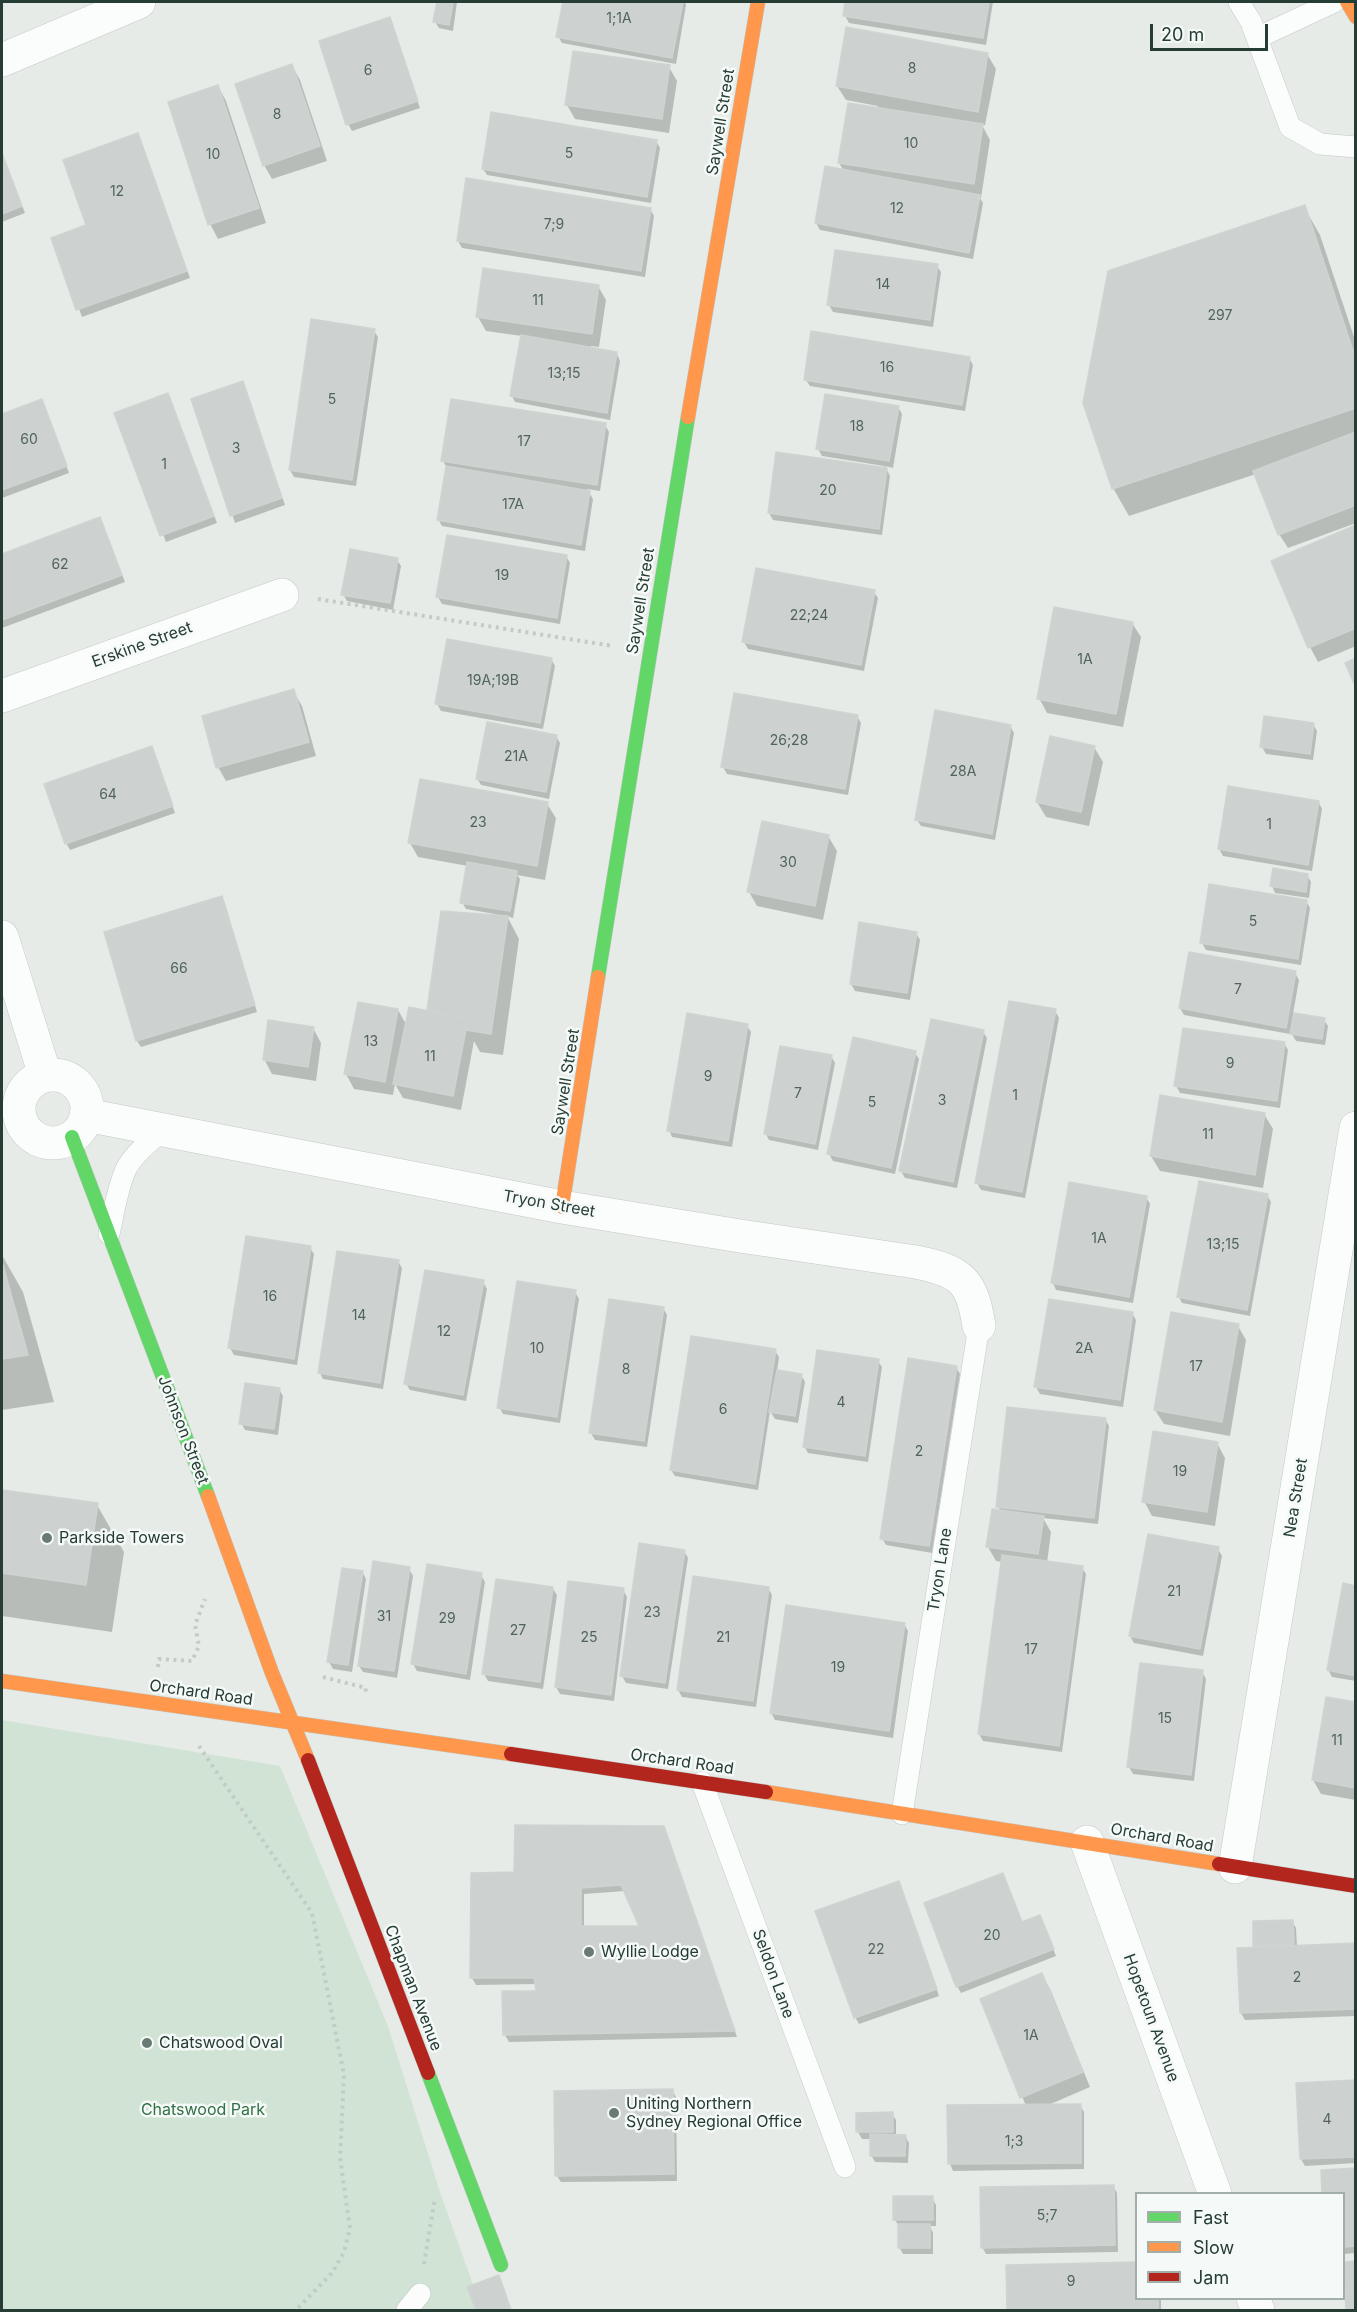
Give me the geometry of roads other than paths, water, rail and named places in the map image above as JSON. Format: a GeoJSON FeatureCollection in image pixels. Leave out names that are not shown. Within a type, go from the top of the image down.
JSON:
{"type":"FeatureCollection","features":[{"type":"Feature","properties":{"kind":"street"},"geometry":{"type":"LineString","coordinates":[[2,60],[139,2]]}},
{"type":"Feature","properties":{"kind":"street","name":"Saywell Street"},"geometry":{"type":"LineString","coordinates":[[562,1207],[649,650],[758,2]]}},
{"type":"Feature","properties":{"kind":"street"},"geometry":{"type":"LineString","coordinates":[[1347,2],[1356,17]]}},
{"type":"Feature","properties":{"kind":"street","name":"Erskine Street"},"geometry":{"type":"LineString","coordinates":[[2,696],[282,595]]}},
{"type":"Feature","properties":{"kind":"street"},"geometry":{"type":"LineString","coordinates":[[2,937],[45,1076]]}},
{"type":"Feature","properties":{"kind":"street"},"geometry":{"type":"LineString","coordinates":[[45,1076],[59,1076],[71,1080],[80,1090],[86,1102],[79,1126],[59,1142],[46,1143],[11,1121],[24,1090],[34,1081],[45,1076]]}},
{"type":"Feature","properties":{"kind":"street","name":"Tryon Street"},"geometry":{"type":"LineString","coordinates":[[79,1126],[162,1131],[562,1207],[944,1268],[964,1281],[975,1301],[979,1326]]}},
{"type":"Feature","properties":{"kind":"street","name":"Johnson Street"},"geometry":{"type":"LineString","coordinates":[[79,1126],[109,1234],[272,1673],[293,1723]]}},
{"type":"Feature","properties":{"kind":"street","name":"Nea Street"},"geometry":{"type":"LineString","coordinates":[[1235,1868],[1349,1210],[1356,1128]]}},
{"type":"Feature","properties":{"kind":"street","name":"Orchard Road"},"geometry":{"type":"LineString","coordinates":[[2,1681],[702,1782],[1356,1886]]}},
{"type":"Feature","properties":{"kind":"street","name":"Chapman Avenue"},"geometry":{"type":"LineString","coordinates":[[293,1723],[501,2265]]}},
{"type":"Feature","properties":{"kind":"street","name":"Hopetoun Avenue"},"geometry":{"type":"LineString","coordinates":[[1087,1842],[1215,2192]]}},
{"type":"Feature","properties":{"kind":"lane"},"geometry":{"type":"LineString","coordinates":[[1239,2],[1251,22],[1290,127],[1320,144],[1356,147]]}},
{"type":"Feature","properties":{"kind":"lane"},"geometry":{"type":"LineString","coordinates":[[1257,38],[1334,2]]}},
{"type":"Feature","properties":{"kind":"lane"},"geometry":{"type":"LineString","coordinates":[[109,1234],[127,1168],[140,1150],[162,1131]]}},
{"type":"Feature","properties":{"kind":"lane","name":"Tryon Lane"},"geometry":{"type":"LineString","coordinates":[[903,1814],[979,1326]]}},
{"type":"Feature","properties":{"kind":"lane","name":"Seldon Lane"},"geometry":{"type":"LineString","coordinates":[[702,1782],[845,2167]]}},
{"type":"Feature","properties":{"kind":"place","name":"Parkside Towers"},"geometry":{"type":"Point","coordinates":[47,1538]}},
{"type":"Feature","properties":{"kind":"place","name":"Wyllie Lodge"},"geometry":{"type":"Point","coordinates":[589,1952]}},
{"type":"Feature","properties":{"kind":"place","name":"Chatswood Oval"},"geometry":{"type":"Point","coordinates":[147,2043]}},
{"type":"Feature","properties":{"kind":"place","name":"Uniting Northern Sydney Regional Office"},"geometry":{"type":"Point","coordinates":[614,2113]}},
{"type":"Feature","properties":{"kind":"park label","name":"Chatswood Park"},"geometry":{"type":"Point","coordinates":[203,2110]}}]}
